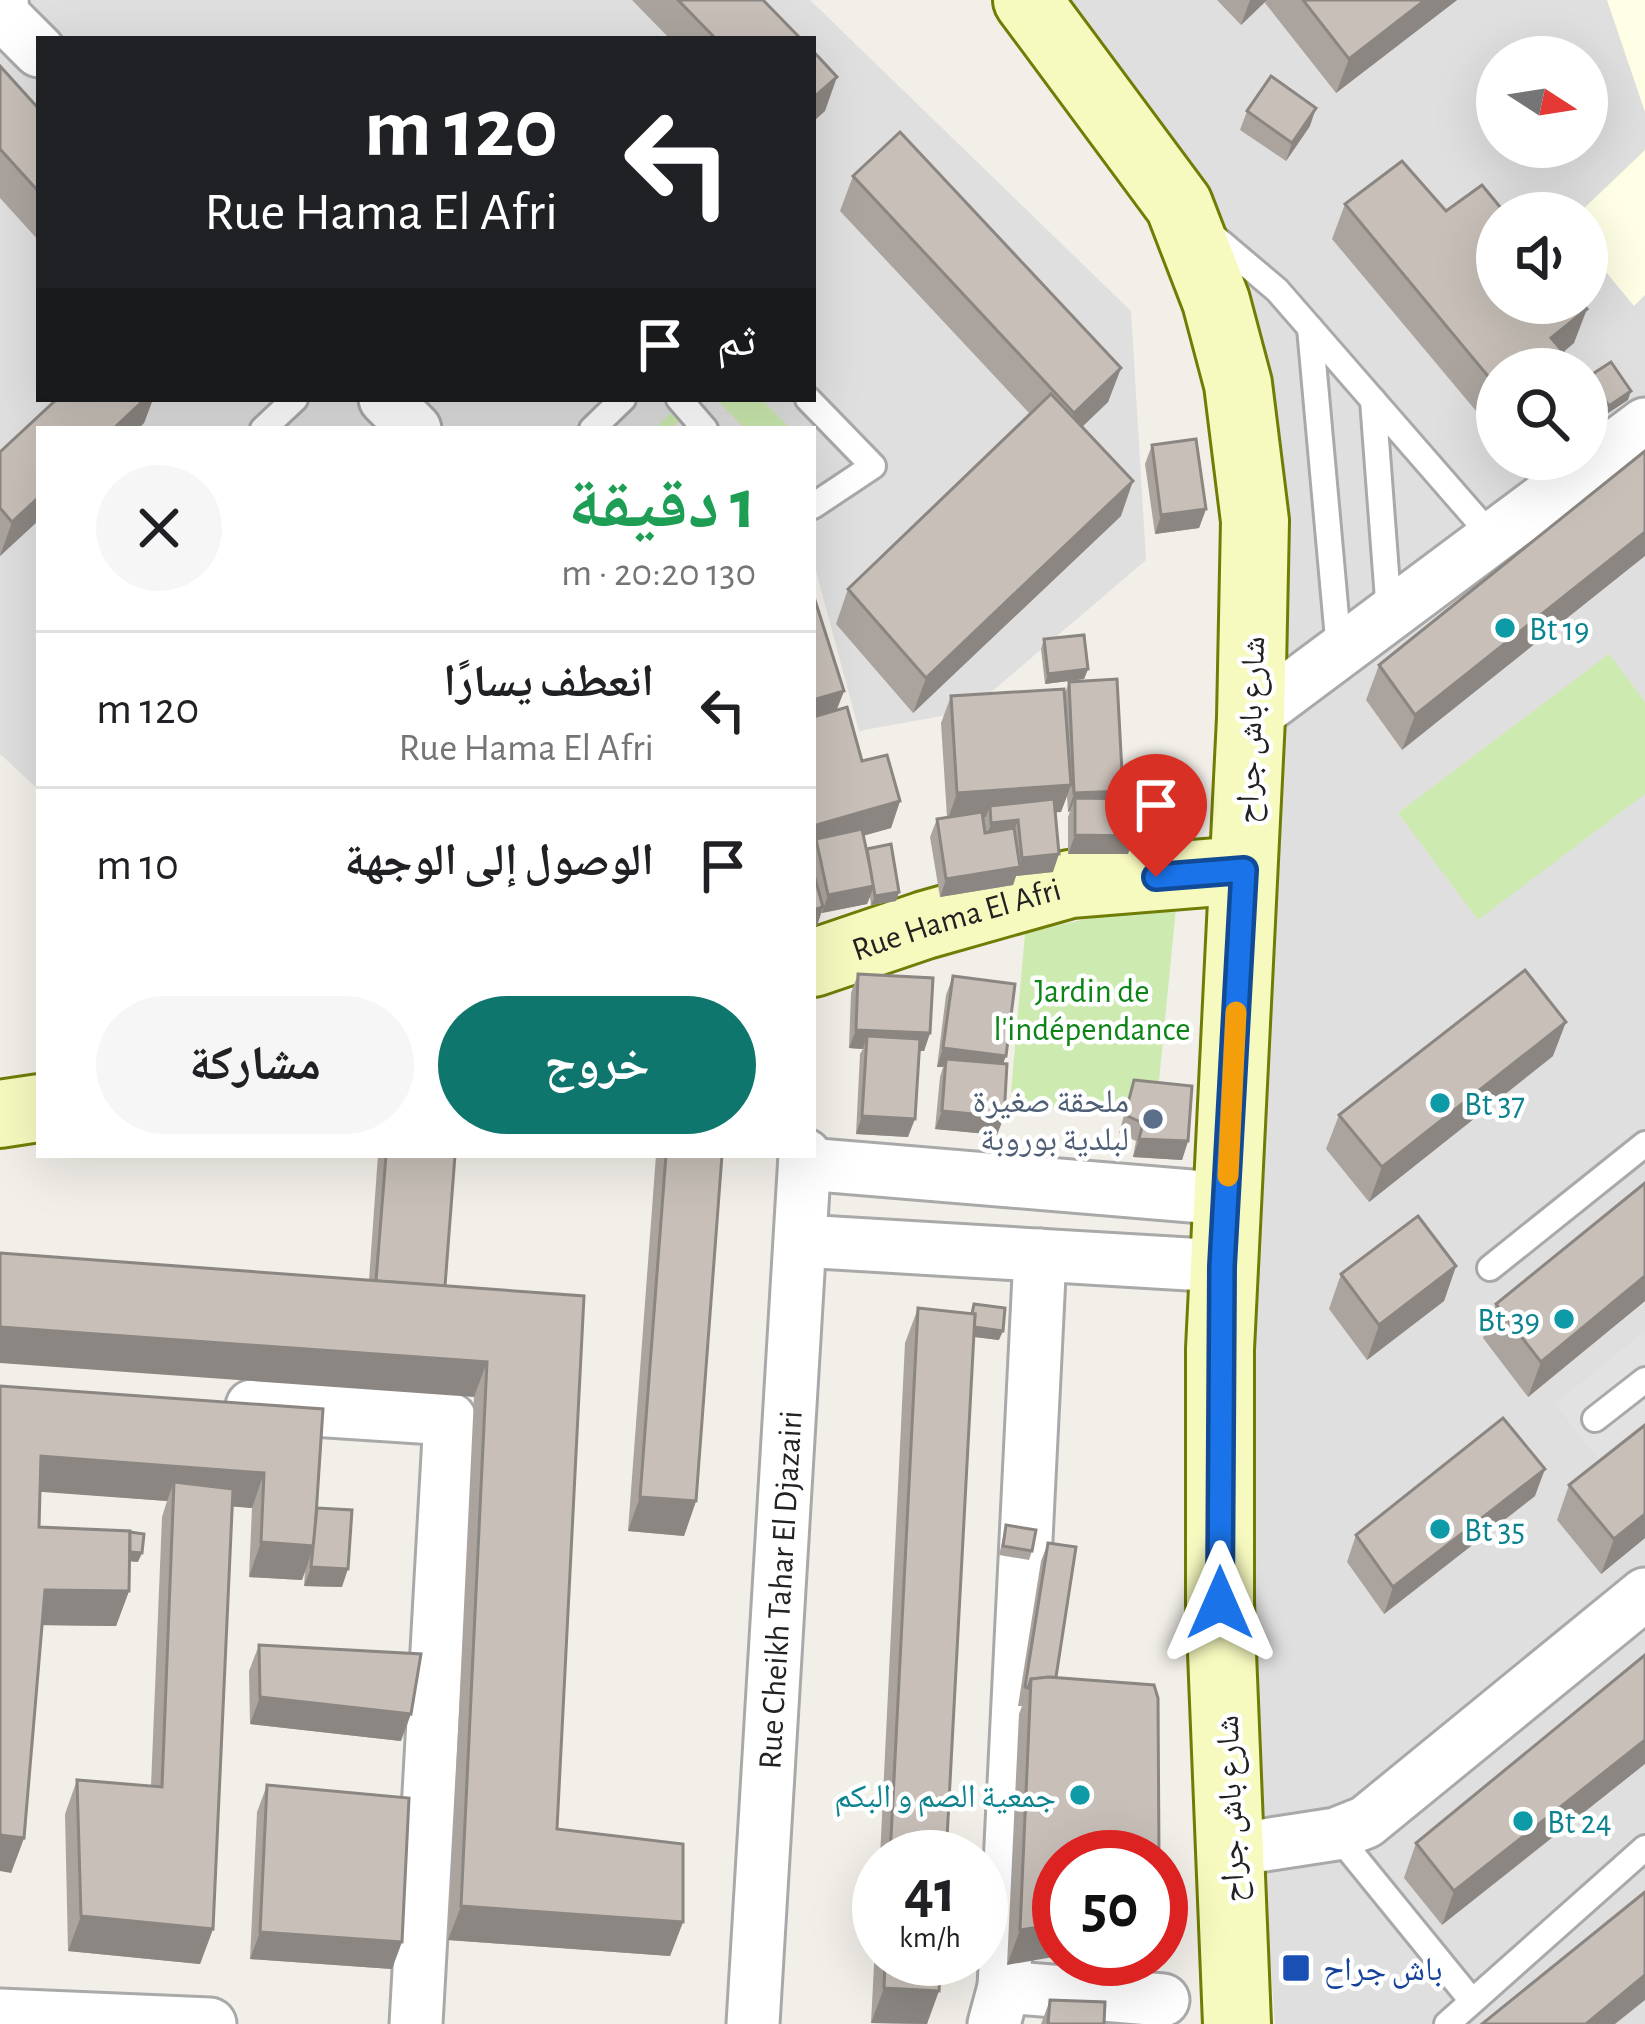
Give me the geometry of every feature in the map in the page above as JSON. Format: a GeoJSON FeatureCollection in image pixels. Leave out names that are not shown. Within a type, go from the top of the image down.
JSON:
{"type":"FeatureCollection","features":[{"type":"Feature","properties":{"kind":"main road","name":"شارع باش جراح"},"geometry":{"type":"LineString","coordinates":[[1027,0],[1179,205],[1216,301],[1238,385],[1255,521],[1251,718],[1222,1266],[1220,1603],[1237,2024]]}},
{"type":"Feature","properties":{"kind":"main road","name":"Rue Hama El Afri"},"geometry":{"type":"LineString","coordinates":[[816,962],[1070,884],[1244,870]]}},
{"type":"Feature","properties":{"kind":"main road"},"geometry":{"type":"LineString","coordinates":[[0,1114],[36,1108]]}},
{"type":"Feature","properties":{"kind":"street"},"geometry":{"type":"LineString","coordinates":[[1,12],[36,48]]}},
{"type":"Feature","properties":{"kind":"street"},"geometry":{"type":"LineString","coordinates":[[388,402],[412,426]]}},
{"type":"Feature","properties":{"kind":"street"},"geometry":{"type":"LineString","coordinates":[[1251,718],[1645,424]]}},
{"type":"Feature","properties":{"kind":"street"},"geometry":{"type":"LineString","coordinates":[[806,1159],[1227,1199]]}},
{"type":"Feature","properties":{"kind":"street","name":"Rue Cheikh Tahar El Djazairi"},"geometry":{"type":"LineString","coordinates":[[769,2023],[806,1159]]}},
{"type":"Feature","properties":{"kind":"street"},"geometry":{"type":"LineString","coordinates":[[802,1241],[1222,1266]]}},
{"type":"Feature","properties":{"kind":"street"},"geometry":{"type":"LineString","coordinates":[[1040,1255],[999,2006],[1163,2000]]}},
{"type":"Feature","properties":{"kind":"street"},"geometry":{"type":"LineString","coordinates":[[213,1403],[450,1419],[416,2024]]}},
{"type":"Feature","properties":{"kind":"street"},"geometry":{"type":"LineString","coordinates":[[1232,1850],[1336,1834],[1366,1822],[1645,1594]]}},
{"type":"Feature","properties":{"kind":"street"},"geometry":{"type":"LineString","coordinates":[[0,2015],[210,2024]]}},
{"type":"Feature","properties":{"kind":"lane"},"geometry":{"type":"LineString","coordinates":[[1179,205],[1277,290],[1494,539]]}},
{"type":"Feature","properties":{"kind":"lane"},"geometry":{"type":"LineString","coordinates":[[1310,328],[1339,650]]}},
{"type":"Feature","properties":{"kind":"lane"},"geometry":{"type":"LineString","coordinates":[[1373,400],[1389,615]]}},
{"type":"Feature","properties":{"kind":"lane"},"geometry":{"type":"LineString","coordinates":[[266,426],[293,402]]}},
{"type":"Feature","properties":{"kind":"lane"},"geometry":{"type":"LineString","coordinates":[[595,426],[620,402]]}},
{"type":"Feature","properties":{"kind":"lane"},"geometry":{"type":"LineString","coordinates":[[682,402],[702,426]]}},
{"type":"Feature","properties":{"kind":"lane"},"geometry":{"type":"LineString","coordinates":[[811,402],[873,466],[816,504]]}},
{"type":"Feature","properties":{"kind":"lane"},"geometry":{"type":"LineString","coordinates":[[1490,1268],[1645,1144]]}},
{"type":"Feature","properties":{"kind":"lane"},"geometry":{"type":"LineString","coordinates":[[1595,1419],[1645,1380]]}},
{"type":"Feature","properties":{"kind":"lane"},"geometry":{"type":"LineString","coordinates":[[1336,1834],[1472,2001]]}},
{"type":"Feature","properties":{"kind":"lane"},"geometry":{"type":"LineString","coordinates":[[1447,2024],[1645,1848]]}},
{"type":"Feature","properties":{"kind":"shaded area"},"geometry":{"type":"Polygon","coordinates":[[[0,0],[810,0],[1131,311],[1146,560],[969,711],[859,731],[816,571],[816,426],[36,426],[36,787],[0,754],[0,0]]]}},
{"type":"Feature","properties":{"kind":"shaded area"},"geometry":{"type":"Polygon","coordinates":[[[1063,0],[1645,0],[1645,2024],[1275,2024],[1259,1810],[1245,1467],[1270,518],[1063,0]]]}},
{"type":"Feature","properties":{"kind":"shaded area"},"geometry":{"type":"Polygon","coordinates":[[[1607,0],[1645,0],[1645,112],[1607,0]]]}},
{"type":"Feature","properties":{"kind":"shaded area"},"geometry":{"type":"Polygon","coordinates":[[[1645,150],[1645,295],[1634,306],[1608,274],[1608,192],[1601,192],[1645,150]]]}},
{"type":"Feature","properties":{"kind":"shaded area"},"geometry":{"type":"Polygon","coordinates":[[[699,402],[719,402],[742,426],[674,426],[699,402]]]}},
{"type":"Feature","properties":{"kind":"shaded area"},"geometry":{"type":"Polygon","coordinates":[[[1645,1331],[1645,1421],[1598,1459],[1555,1404],[1645,1331]]]}},
{"type":"Feature","properties":{"kind":"green space"},"geometry":{"type":"Polygon","coordinates":[[[682,402],[764,402],[788,426],[657,426],[682,402]]]}},
{"type":"Feature","properties":{"kind":"green space"},"geometry":{"type":"Polygon","coordinates":[[[1609,654],[1645,702],[1645,794],[1478,920],[1398,813],[1609,654]]]}},
{"type":"Feature","properties":{"kind":"green space","name":"Jardin de l'indépendance"},"geometry":{"type":"Polygon","coordinates":[[[1177,898],[1157,1101],[1160,1117],[1010,1103],[1025,933],[1177,898]]]}},
{"type":"Feature","properties":{"kind":"building"},"geometry":{"type":"Polygon","coordinates":[[[678,0],[763,0],[798,36],[713,36],[678,0]]]}},
{"type":"Feature","properties":{"kind":"building"},"geometry":{"type":"Polygon","coordinates":[[[1303,0],[1425,0],[1349,59],[1303,0]]]}},
{"type":"Feature","properties":{"kind":"building"},"geometry":{"type":"Polygon","coordinates":[[[816,54],[837,77],[816,95],[816,54]]]}},
{"type":"Feature","properties":{"kind":"building"},"geometry":{"type":"Polygon","coordinates":[[[0,66],[36,106],[36,189],[0,149],[0,66]]]}},
{"type":"Feature","properties":{"kind":"building"},"geometry":{"type":"Polygon","coordinates":[[[1271,76],[1316,108],[1292,143],[1247,111],[1271,76]]]}},
{"type":"Feature","properties":{"kind":"building"},"geometry":{"type":"Polygon","coordinates":[[[900,132],[1121,368],[1074,413],[853,176],[900,132]]]}},
{"type":"Feature","properties":{"kind":"building"},"geometry":{"type":"Polygon","coordinates":[[[1402,161],[1446,211],[1482,185],[1488,192],[1476,192],[1476,324],[1568,324],[1551,338],[1560,348],[1476,348],[1476,362],[1345,204],[1402,161]]]}},
{"type":"Feature","properties":{"kind":"building"},"geometry":{"type":"Polygon","coordinates":[[[1608,364],[1631,391],[1609,406],[1608,405],[1608,364]]]}},
{"type":"Feature","properties":{"kind":"building"},"geometry":{"type":"Polygon","coordinates":[[[1051,394],[1133,481],[926,678],[848,589],[1051,394]]]}},
{"type":"Feature","properties":{"kind":"building"},"geometry":{"type":"Polygon","coordinates":[[[54,402],[142,402],[116,426],[36,426],[36,500],[12,522],[0,508],[0,452],[54,402]]]}},
{"type":"Feature","properties":{"kind":"building"},"geometry":{"type":"Polygon","coordinates":[[[1196,439],[1206,509],[1161,515],[1152,445],[1196,439]]]}},
{"type":"Feature","properties":{"kind":"building","name":"Bt 19"},"geometry":{"type":"Polygon","coordinates":[[[1645,451],[1645,532],[1415,715],[1379,665],[1645,451]]]}},
{"type":"Feature","properties":{"kind":"building"},"geometry":{"type":"Polygon","coordinates":[[[816,603],[844,691],[816,699],[816,603]]]}},
{"type":"Feature","properties":{"kind":"building"},"geometry":{"type":"Polygon","coordinates":[[[1084,635],[1088,669],[1048,674],[1044,639],[1084,635]]]}},
{"type":"Feature","properties":{"kind":"building"},"geometry":{"type":"Polygon","coordinates":[[[1117,679],[1123,791],[1074,793],[1069,682],[1117,679]]]}},
{"type":"Feature","properties":{"kind":"building"},"geometry":{"type":"Polygon","coordinates":[[[1064,689],[1071,785],[957,793],[951,696],[1064,689]]]}},
{"type":"Feature","properties":{"kind":"building"},"geometry":{"type":"Polygon","coordinates":[[[847,707],[862,761],[887,755],[900,801],[816,825],[816,716],[847,707]]]}},
{"type":"Feature","properties":{"kind":"building"},"geometry":{"type":"Polygon","coordinates":[[[1075,798],[1136,799],[1135,836],[1075,835],[1075,798]]]}},
{"type":"Feature","properties":{"kind":"building"},"geometry":{"type":"Polygon","coordinates":[[[1054,799],[1059,854],[1022,858],[1018,820],[991,823],[990,806],[1054,799]]]}},
{"type":"Feature","properties":{"kind":"building"},"geometry":{"type":"Polygon","coordinates":[[[982,812],[985,833],[1014,828],[1020,867],[946,879],[937,819],[982,812]]]}},
{"type":"Feature","properties":{"kind":"building"},"geometry":{"type":"Polygon","coordinates":[[[862,829],[874,886],[828,895],[816,839],[862,829]]]}},
{"type":"Feature","properties":{"kind":"building"},"geometry":{"type":"Polygon","coordinates":[[[891,844],[899,892],[875,896],[867,849],[891,844]]]}},
{"type":"Feature","properties":{"kind":"building"},"geometry":{"type":"Polygon","coordinates":[[[816,882],[823,907],[816,909],[816,882]]]}},
{"type":"Feature","properties":{"kind":"building","name":"Bt 37"},"geometry":{"type":"Polygon","coordinates":[[[1525,970],[1566,1022],[1382,1167],[1339,1115],[1525,970]]]}},
{"type":"Feature","properties":{"kind":"building"},"geometry":{"type":"Polygon","coordinates":[[[858,974],[933,978],[930,1033],[856,1030],[858,974]]]}},
{"type":"Feature","properties":{"kind":"building"},"geometry":{"type":"Polygon","coordinates":[[[953,976],[1015,984],[1006,1056],[943,1048],[953,976]]]}},
{"type":"Feature","properties":{"kind":"building"},"geometry":{"type":"Polygon","coordinates":[[[867,1036],[920,1039],[915,1119],[862,1116],[867,1036]]]}},
{"type":"Feature","properties":{"kind":"building"},"geometry":{"type":"Polygon","coordinates":[[[946,1059],[1007,1064],[1004,1117],[942,1111],[946,1059]]]}},
{"type":"Feature","properties":{"kind":"building"},"geometry":{"type":"Polygon","coordinates":[[[1134,1080],[1192,1086],[1188,1141],[1139,1139],[1143,1123],[1125,1115],[1134,1080]]]}},
{"type":"Feature","properties":{"kind":"building"},"geometry":{"type":"Polygon","coordinates":[[[386,1158],[455,1158],[445,1286],[376,1281],[386,1158]]]}},
{"type":"Feature","properties":{"kind":"building"},"geometry":{"type":"Polygon","coordinates":[[[666,1158],[722,1158],[696,1501],[640,1497],[666,1158]]]}},
{"type":"Feature","properties":{"kind":"building","name":"Bt 39"},"geometry":{"type":"Polygon","coordinates":[[[1645,1183],[1645,1276],[1541,1362],[1496,1304],[1645,1183]]]}},
{"type":"Feature","properties":{"kind":"building"},"geometry":{"type":"Polygon","coordinates":[[[1418,1216],[1456,1266],[1379,1325],[1341,1274],[1418,1216]]]}},
{"type":"Feature","properties":{"kind":"building"},"geometry":{"type":"Polygon","coordinates":[[[0,1253],[584,1296],[557,1829],[683,1844],[683,1922],[461,1906],[487,1362],[0,1327],[0,1253]]]}},
{"type":"Feature","properties":{"kind":"building"},"geometry":{"type":"Polygon","coordinates":[[[974,1304],[1005,1308],[1003,1331],[974,1327],[974,1304]]]}},
{"type":"Feature","properties":{"kind":"building"},"geometry":{"type":"Polygon","coordinates":[[[918,1308],[975,1314],[947,1830],[891,1830],[918,1308]]]}},
{"type":"Feature","properties":{"kind":"building"},"geometry":{"type":"Polygon","coordinates":[[[0,1386],[323,1409],[314,1546],[261,1542],[264,1473],[41,1456],[39,1527],[130,1531],[129,1591],[45,1590],[24,1838],[0,1835],[0,1386]]]}},
{"type":"Feature","properties":{"kind":"building","name":"Bt 35"},"geometry":{"type":"Polygon","coordinates":[[[1503,1418],[1545,1469],[1393,1587],[1356,1535],[1503,1418]]]}},
{"type":"Feature","properties":{"kind":"building"},"geometry":{"type":"Polygon","coordinates":[[[1645,1425],[1645,1514],[1614,1539],[1569,1485],[1645,1425]]]}},
{"type":"Feature","properties":{"kind":"building"},"geometry":{"type":"Polygon","coordinates":[[[174,1482],[233,1489],[213,1929],[81,1916],[77,1780],[162,1787],[174,1482]]]}},
{"type":"Feature","properties":{"kind":"building"},"geometry":{"type":"Polygon","coordinates":[[[317,1508],[352,1510],[348,1569],[311,1567],[317,1508]]]}},
{"type":"Feature","properties":{"kind":"building"},"geometry":{"type":"Polygon","coordinates":[[[1006,1525],[1036,1530],[1032,1551],[1003,1546],[1006,1525]]]}},
{"type":"Feature","properties":{"kind":"building"},"geometry":{"type":"Polygon","coordinates":[[[130,1532],[144,1534],[142,1553],[130,1552],[130,1532]]]}},
{"type":"Feature","properties":{"kind":"building"},"geometry":{"type":"Polygon","coordinates":[[[1048,1543],[1076,1547],[1056,1677],[1031,1679],[1028,1688],[1025,1687],[1048,1543]]]}},
{"type":"Feature","properties":{"kind":"building"},"geometry":{"type":"Polygon","coordinates":[[[259,1645],[421,1654],[411,1714],[260,1697],[259,1645]]]}},
{"type":"Feature","properties":{"kind":"building","name":"Bt 24"},"geometry":{"type":"Polygon","coordinates":[[[1645,1655],[1645,1740],[1454,1891],[1416,1843],[1645,1655]]]}},
{"type":"Feature","properties":{"kind":"building","name":"جمعية الصم و البكم"},"geometry":{"type":"Polygon","coordinates":[[[1031,1679],[1154,1685],[1159,1830],[1032,1830],[1032,1928],[1020,1930],[1031,1679]]]}},
{"type":"Feature","properties":{"kind":"building"},"geometry":{"type":"Polygon","coordinates":[[[267,1785],[409,1798],[402,1942],[260,1932],[267,1785]]]}},
{"type":"Feature","properties":{"kind":"building"},"geometry":{"type":"Polygon","coordinates":[[[1645,1892],[1645,1975],[1586,2024],[1482,2024],[1645,1892]]]}},
{"type":"Feature","properties":{"kind":"building"},"geometry":{"type":"Polygon","coordinates":[[[884,1986],[939,1986],[939,1991],[884,1986]]]}},
{"type":"Feature","properties":{"kind":"building"},"geometry":{"type":"Polygon","coordinates":[[[1050,2000],[1105,2002],[1104,2024],[1048,2024],[1050,2000]]]}},
{"type":"Feature","properties":{"kind":"slow traffic"},"geometry":{"type":"LineString","coordinates":[[1228,1176],[1236,1012]]}},
{"type":"Feature","properties":{"kind":"place","name":"Bt 19"},"geometry":{"type":"Point","coordinates":[1505,628]}},
{"type":"Feature","properties":{"kind":"place","name":"Bt 37"},"geometry":{"type":"Point","coordinates":[1440,1103]}},
{"type":"Feature","properties":{"kind":"place","name":"ملحقة صغيرة لبلدية بوروبة"},"geometry":{"type":"Point","coordinates":[1153,1119]}},
{"type":"Feature","properties":{"kind":"place","name":"Bt 39"},"geometry":{"type":"Point","coordinates":[1564,1319]}},
{"type":"Feature","properties":{"kind":"place","name":"Bt 35"},"geometry":{"type":"Point","coordinates":[1440,1529]}},
{"type":"Feature","properties":{"kind":"place","name":"جمعية الصم و البكم"},"geometry":{"type":"Point","coordinates":[1080,1795]}},
{"type":"Feature","properties":{"kind":"place","name":"Bt 24"},"geometry":{"type":"Point","coordinates":[1523,1821]}},
{"type":"Feature","properties":{"kind":"place","name":"باش جراح"},"geometry":{"type":"Point","coordinates":[1296,1968]}},
{"type":"Feature","properties":{"kind":"route"},"geometry":{"type":"LineString","coordinates":[[1156,877],[1244,870],[1222,1266],[1220,1603]]}}]}
